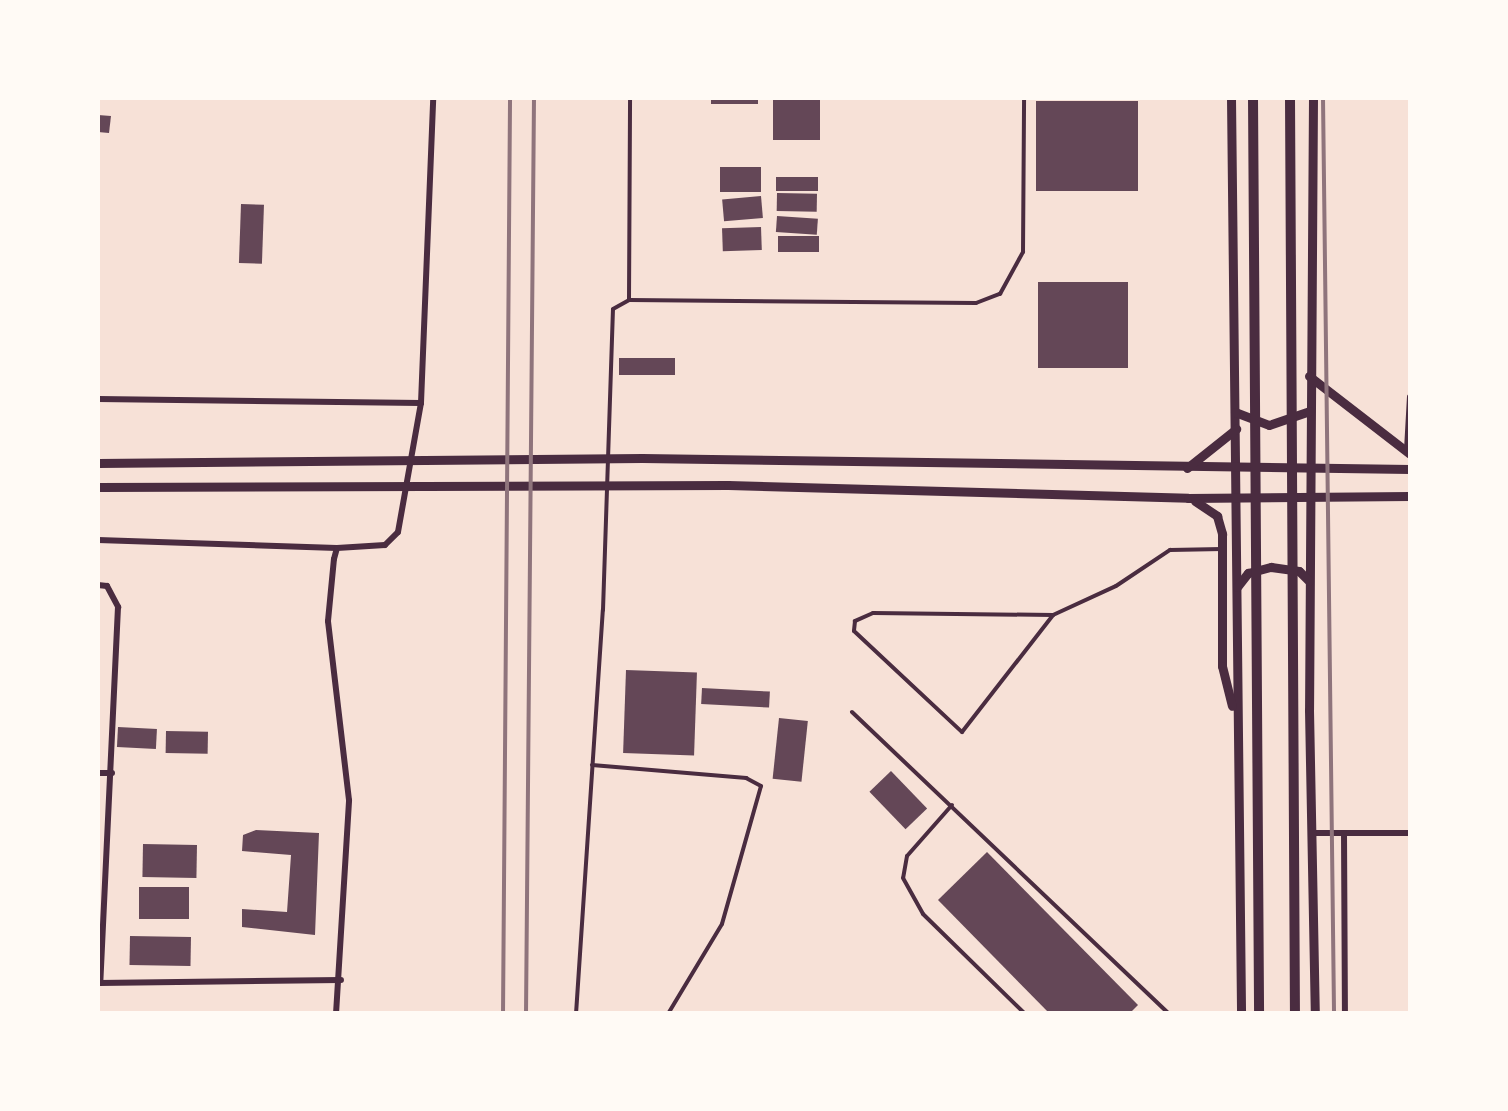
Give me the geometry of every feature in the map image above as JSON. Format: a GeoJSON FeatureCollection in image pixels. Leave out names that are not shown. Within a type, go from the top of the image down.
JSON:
{"type":"FeatureCollection","features":[{"type":"Feature","properties":{"kind":"highway"},"geometry":{"type":"LineString","coordinates":[[1253,98],[1260,1014]]}},
{"type":"Feature","properties":{"kind":"highway"},"geometry":{"type":"LineString","coordinates":[[1290,98],[1295,1014]]}},
{"type":"Feature","properties":{"kind":"main road"},"geometry":{"type":"LineString","coordinates":[[1231,98],[1241,1014]]}},
{"type":"Feature","properties":{"kind":"main road"},"geometry":{"type":"LineString","coordinates":[[1313,98],[1309,582],[1315,1014]]}},
{"type":"Feature","properties":{"kind":"main road"},"geometry":{"type":"LineString","coordinates":[[1310,376],[1409,453]]}},
{"type":"Feature","properties":{"kind":"main road"},"geometry":{"type":"LineString","coordinates":[[1235,412],[1269,425],[1310,411]]}},
{"type":"Feature","properties":{"kind":"main road"},"geometry":{"type":"LineString","coordinates":[[1184,469],[1236,428]]}},
{"type":"Feature","properties":{"kind":"main road"},"geometry":{"type":"LineString","coordinates":[[98,463],[642,458],[1151,470],[1410,470]]}},
{"type":"Feature","properties":{"kind":"main road"},"geometry":{"type":"LineString","coordinates":[[98,487],[728,485],[1309,500],[1410,496]]}},
{"type":"Feature","properties":{"kind":"main road"},"geometry":{"type":"LineString","coordinates":[[1188,498],[1217,516],[1222,549],[1222,666],[1236,724]]}},
{"type":"Feature","properties":{"kind":"main road"},"geometry":{"type":"LineString","coordinates":[[1236,589],[1248,572],[1271,567],[1299,571],[1309,582]]}},
{"type":"Feature","properties":{"kind":"street"},"geometry":{"type":"LineString","coordinates":[[98,540],[337,548],[395,541],[422,403],[433,98]]}},
{"type":"Feature","properties":{"kind":"street"},"geometry":{"type":"LineString","coordinates":[[1409,453],[1410,397]]}},
{"type":"Feature","properties":{"kind":"street"},"geometry":{"type":"LineString","coordinates":[[98,399],[422,403]]}},
{"type":"Feature","properties":{"kind":"street"},"geometry":{"type":"LineString","coordinates":[[336,1014],[342,980],[349,800],[328,621],[337,548]]}},
{"type":"Feature","properties":{"kind":"street"},"geometry":{"type":"LineString","coordinates":[[98,585],[114,593],[118,607],[99,983],[342,980]]}},
{"type":"Feature","properties":{"kind":"street"},"geometry":{"type":"LineString","coordinates":[[98,773],[112,773]]}},
{"type":"Feature","properties":{"kind":"street"},"geometry":{"type":"LineString","coordinates":[[1344,833],[1345,1014]]}},
{"type":"Feature","properties":{"kind":"street"},"geometry":{"type":"LineString","coordinates":[[1314,834],[1410,833]]}},
{"type":"Feature","properties":{"kind":"lane"},"geometry":{"type":"LineString","coordinates":[[630,98],[630,300]]}},
{"type":"Feature","properties":{"kind":"lane"},"geometry":{"type":"LineString","coordinates":[[576,1014],[603,610],[608,328],[614,309],[630,300],[976,303],[1000,294],[1023,252],[1024,98]]}},
{"type":"Feature","properties":{"kind":"lane"},"geometry":{"type":"LineString","coordinates":[[1053,615],[962,732],[854,631],[855,621],[874,613],[1053,615],[1116,586],[1170,550],[1222,549]]}},
{"type":"Feature","properties":{"kind":"lane"},"geometry":{"type":"LineString","coordinates":[[852,712],[1169,1014]]}},
{"type":"Feature","properties":{"kind":"lane"},"geometry":{"type":"LineString","coordinates":[[592,765],[746,778],[761,786],[722,924],[668,1014]]}},
{"type":"Feature","properties":{"kind":"lane"},"geometry":{"type":"LineString","coordinates":[[952,805],[907,856],[903,878],[923,914],[1025,1014]]}},
{"type":"Feature","properties":{"kind":"building"},"geometry":{"type":"Polygon","coordinates":[[[711,98],[758,98],[758,104],[711,104],[711,98]]]}},
{"type":"Feature","properties":{"kind":"building"},"geometry":{"type":"Polygon","coordinates":[[[773,98],[820,98],[820,140],[773,140],[773,98]]]}},
{"type":"Feature","properties":{"kind":"building"},"geometry":{"type":"Polygon","coordinates":[[[1036,101],[1138,101],[1138,191],[1036,191],[1036,101]]]}},
{"type":"Feature","properties":{"kind":"building"},"geometry":{"type":"Polygon","coordinates":[[[98,115],[111,116],[109,133],[98,132],[98,115]]]}},
{"type":"Feature","properties":{"kind":"building"},"geometry":{"type":"Polygon","coordinates":[[[720,167],[761,167],[761,192],[720,192],[720,167]]]}},
{"type":"Feature","properties":{"kind":"building"},"geometry":{"type":"Polygon","coordinates":[[[776,177],[818,177],[818,191],[776,191],[776,177]]]}},
{"type":"Feature","properties":{"kind":"building"},"geometry":{"type":"Polygon","coordinates":[[[777,193],[817,194],[817,212],[777,211],[777,193]]]}},
{"type":"Feature","properties":{"kind":"building"},"geometry":{"type":"Polygon","coordinates":[[[761,196],[763,218],[724,221],[722,199],[761,196]]]}},
{"type":"Feature","properties":{"kind":"building"},"geometry":{"type":"Polygon","coordinates":[[[241,204],[264,205],[262,264],[239,263],[241,204]]]}},
{"type":"Feature","properties":{"kind":"building"},"geometry":{"type":"Polygon","coordinates":[[[777,216],[818,219],[817,235],[776,232],[777,216]]]}},
{"type":"Feature","properties":{"kind":"building"},"geometry":{"type":"Polygon","coordinates":[[[761,227],[762,250],[723,251],[722,228],[761,227]]]}},
{"type":"Feature","properties":{"kind":"building"},"geometry":{"type":"Polygon","coordinates":[[[778,236],[819,236],[819,252],[778,252],[778,236]]]}},
{"type":"Feature","properties":{"kind":"building"},"geometry":{"type":"Polygon","coordinates":[[[1038,282],[1128,282],[1128,368],[1038,368],[1038,282]]]}},
{"type":"Feature","properties":{"kind":"building"},"geometry":{"type":"Polygon","coordinates":[[[619,358],[675,358],[675,375],[619,375],[619,358]]]}},
{"type":"Feature","properties":{"kind":"building"},"geometry":{"type":"Polygon","coordinates":[[[626,670],[697,672],[694,755],[623,753],[626,670]]]}},
{"type":"Feature","properties":{"kind":"building"},"geometry":{"type":"Polygon","coordinates":[[[702,688],[770,692],[769,708],[701,704],[702,688]]]}},
{"type":"Feature","properties":{"kind":"building"},"geometry":{"type":"Polygon","coordinates":[[[779,718],[808,721],[801,782],[773,779],[779,718]]]}},
{"type":"Feature","properties":{"kind":"building"},"geometry":{"type":"Polygon","coordinates":[[[118,727],[157,729],[156,749],[117,747],[118,727]]]}},
{"type":"Feature","properties":{"kind":"building"},"geometry":{"type":"Polygon","coordinates":[[[166,731],[208,732],[208,754],[166,753],[166,731]]]}},
{"type":"Feature","properties":{"kind":"building"},"geometry":{"type":"Polygon","coordinates":[[[891,771],[927,808],[906,829],[869,792],[891,771]]]}},
{"type":"Feature","properties":{"kind":"building"},"geometry":{"type":"Polygon","coordinates":[[[256,830],[319,833],[315,935],[242,927],[242,909],[287,912],[291,855],[242,851],[243,835],[256,830]]]}},
{"type":"Feature","properties":{"kind":"building"},"geometry":{"type":"Polygon","coordinates":[[[143,844],[197,845],[196,878],[142,877],[143,844]]]}},
{"type":"Feature","properties":{"kind":"building"},"geometry":{"type":"Polygon","coordinates":[[[987,852],[1138,1005],[1129,1014],[1050,1014],[938,900],[987,852]]]}},
{"type":"Feature","properties":{"kind":"building"},"geometry":{"type":"Polygon","coordinates":[[[139,887],[189,887],[189,919],[139,919],[139,887]]]}},
{"type":"Feature","properties":{"kind":"building"},"geometry":{"type":"Polygon","coordinates":[[[130,936],[191,937],[190,966],[129,965],[130,936]]]}},
{"type":"Feature","properties":{"kind":"railway"},"geometry":{"type":"LineString","coordinates":[[503,1014],[510,98]]}},
{"type":"Feature","properties":{"kind":"railway"},"geometry":{"type":"LineString","coordinates":[[526,1014],[534,98]]}},
{"type":"Feature","properties":{"kind":"railway"},"geometry":{"type":"LineString","coordinates":[[1323,98],[1334,1014]]}}]}
